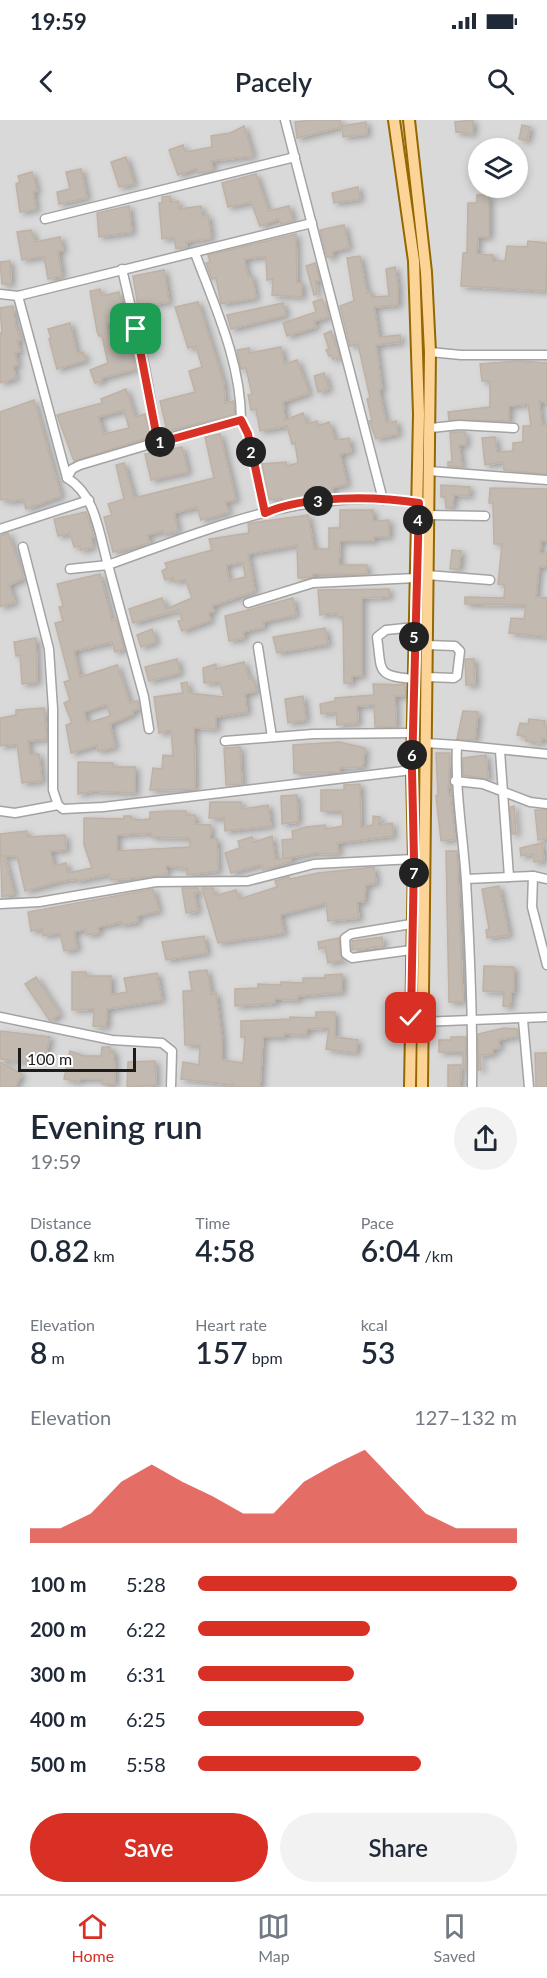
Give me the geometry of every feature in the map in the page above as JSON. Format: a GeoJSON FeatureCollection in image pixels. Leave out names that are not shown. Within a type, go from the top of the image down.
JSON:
{"type":"FeatureCollection","features":[{"type":"Feature","properties":{"kind":"main road"},"geometry":{"type":"LineString","coordinates":[[394,120],[414,261],[419,503],[412,733],[414,859],[411,924],[410,1087]]}},
{"type":"Feature","properties":{"kind":"main road"},"geometry":{"type":"LineString","coordinates":[[409,120],[426,272],[430,352],[431,428],[420,1022],[422,1087]]}},
{"type":"Feature","properties":{"kind":"street"},"geometry":{"type":"LineString","coordinates":[[285,120],[383,500]]}},
{"type":"Feature","properties":{"kind":"street"},"geometry":{"type":"LineString","coordinates":[[45,219],[294,157]]}},
{"type":"Feature","properties":{"kind":"street"},"geometry":{"type":"LineString","coordinates":[[0,294],[18,296],[312,223]]}},
{"type":"Feature","properties":{"kind":"street"},"geometry":{"type":"LineString","coordinates":[[195,253],[230,348],[241,399],[241,420],[248,434],[265,513]]}},
{"type":"Feature","properties":{"kind":"street"},"geometry":{"type":"LineString","coordinates":[[122,269],[145,368],[158,443]]}},
{"type":"Feature","properties":{"kind":"street"},"geometry":{"type":"LineString","coordinates":[[18,296],[67,478],[78,484],[89,500],[144,697],[149,729]]}},
{"type":"Feature","properties":{"kind":"street"},"geometry":{"type":"LineString","coordinates":[[430,352],[462,355],[547,355]]}},
{"type":"Feature","properties":{"kind":"street"},"geometry":{"type":"LineString","coordinates":[[67,478],[72,469],[80,465],[241,420]]}},
{"type":"Feature","properties":{"kind":"street"},"geometry":{"type":"LineString","coordinates":[[431,428],[459,425],[514,428]]}},
{"type":"Feature","properties":{"kind":"street"},"geometry":{"type":"LineString","coordinates":[[429,471],[547,480]]}},
{"type":"Feature","properties":{"kind":"street"},"geometry":{"type":"LineString","coordinates":[[0,529],[89,500]]}},
{"type":"Feature","properties":{"kind":"street"},"geometry":{"type":"LineString","coordinates":[[70,569],[108,564],[280,507],[318,501],[383,500],[419,503]]}},
{"type":"Feature","properties":{"kind":"street"},"geometry":{"type":"LineString","coordinates":[[428,515],[485,516]]}},
{"type":"Feature","properties":{"kind":"street"},"geometry":{"type":"LineString","coordinates":[[23,547],[49,649],[53,709],[53,790],[57,805],[63,809],[80,809],[412,770]]}},
{"type":"Feature","properties":{"kind":"street"},"geometry":{"type":"LineString","coordinates":[[427,575],[490,580]]}},
{"type":"Feature","properties":{"kind":"street"},"geometry":{"type":"LineString","coordinates":[[248,603],[313,583],[416,578]]}},
{"type":"Feature","properties":{"kind":"street"},"geometry":{"type":"LineString","coordinates":[[414,679],[390,678],[382,670],[377,637],[386,630],[415,627]]}},
{"type":"Feature","properties":{"kind":"street"},"geometry":{"type":"LineString","coordinates":[[426,645],[455,646],[460,651],[457,676],[453,678],[426,677]]}},
{"type":"Feature","properties":{"kind":"street"},"geometry":{"type":"LineString","coordinates":[[258,647],[272,737]]}},
{"type":"Feature","properties":{"kind":"street"},"geometry":{"type":"LineString","coordinates":[[225,741],[272,737],[412,733]]}},
{"type":"Feature","properties":{"kind":"street"},"geometry":{"type":"LineString","coordinates":[[426,743],[547,754]]}},
{"type":"Feature","properties":{"kind":"street"},"geometry":{"type":"LineString","coordinates":[[457,745],[455,782],[466,879],[473,1022],[472,1087]]}},
{"type":"Feature","properties":{"kind":"street"},"geometry":{"type":"LineString","coordinates":[[500,751],[509,877]]}},
{"type":"Feature","properties":{"kind":"street"},"geometry":{"type":"LineString","coordinates":[[455,782],[483,784],[530,802],[547,804]]}},
{"type":"Feature","properties":{"kind":"street"},"geometry":{"type":"LineString","coordinates":[[0,811],[15,813],[57,805]]}},
{"type":"Feature","properties":{"kind":"street"},"geometry":{"type":"LineString","coordinates":[[0,904],[39,902],[156,882],[248,881],[314,864],[414,859]]}},
{"type":"Feature","properties":{"kind":"street"},"geometry":{"type":"LineString","coordinates":[[466,879],[533,876],[547,879]]}},
{"type":"Feature","properties":{"kind":"street"},"geometry":{"type":"LineString","coordinates":[[533,876],[532,907],[547,965]]}},
{"type":"Feature","properties":{"kind":"street"},"geometry":{"type":"LineString","coordinates":[[411,924],[351,934],[345,938],[346,954],[352,958],[411,950]]}},
{"type":"Feature","properties":{"kind":"street"},"geometry":{"type":"LineString","coordinates":[[0,1017],[112,1040],[162,1043],[172,1051],[171,1087]]}},
{"type":"Feature","properties":{"kind":"street"},"geometry":{"type":"LineString","coordinates":[[420,1022],[473,1022],[547,1017]]}},
{"type":"Feature","properties":{"kind":"street"},"geometry":{"type":"LineString","coordinates":[[523,1020],[529,1087]]}},
{"type":"Feature","properties":{"kind":"shaded area"},"geometry":{"type":"Polygon","coordinates":[[[0,120],[547,120],[547,1087],[0,1087],[0,120]]]}},
{"type":"Feature","properties":{"kind":"building"},"geometry":{"type":"Polygon","coordinates":[[[340,120],[341,127],[297,138],[295,122],[340,120]]]}},
{"type":"Feature","properties":{"kind":"building"},"geometry":{"type":"Polygon","coordinates":[[[473,120],[473,134],[456,132],[455,122],[473,120]]]}},
{"type":"Feature","properties":{"kind":"building"},"geometry":{"type":"Polygon","coordinates":[[[366,122],[367,134],[343,137],[342,126],[366,122]]]}},
{"type":"Feature","properties":{"kind":"building"},"geometry":{"type":"Polygon","coordinates":[[[522,125],[530,127],[528,138],[519,138],[522,125]]]}},
{"type":"Feature","properties":{"kind":"building"},"geometry":{"type":"Polygon","coordinates":[[[244,126],[253,156],[211,161],[213,170],[198,173],[197,168],[178,175],[169,150],[183,145],[185,152],[212,147],[211,136],[230,133],[244,126]]]}},
{"type":"Feature","properties":{"kind":"building"},"geometry":{"type":"Polygon","coordinates":[[[126,157],[134,184],[119,187],[111,162],[126,157]]]}},
{"type":"Feature","properties":{"kind":"building"},"geometry":{"type":"Polygon","coordinates":[[[81,169],[87,198],[59,204],[57,192],[70,189],[66,172],[81,169]]]}},
{"type":"Feature","properties":{"kind":"building"},"geometry":{"type":"Polygon","coordinates":[[[32,172],[37,191],[33,192],[36,209],[20,212],[16,184],[20,182],[18,176],[32,172]]]}},
{"type":"Feature","properties":{"kind":"building"},"geometry":{"type":"Polygon","coordinates":[[[256,174],[268,211],[289,206],[293,221],[281,224],[279,219],[260,226],[251,202],[228,207],[222,183],[256,174]]]}},
{"type":"Feature","properties":{"kind":"building"},"geometry":{"type":"Polygon","coordinates":[[[358,187],[360,199],[334,203],[332,193],[358,187]]]}},
{"type":"Feature","properties":{"kind":"building"},"geometry":{"type":"Polygon","coordinates":[[[170,196],[170,202],[178,201],[179,209],[201,206],[202,216],[208,215],[211,238],[186,242],[187,247],[176,249],[174,237],[162,239],[159,203],[162,203],[162,197],[170,196]]]}},
{"type":"Feature","properties":{"kind":"building"},"geometry":{"type":"Polygon","coordinates":[[[477,198],[489,198],[489,237],[478,237],[477,254],[493,255],[493,261],[505,261],[507,246],[527,247],[528,241],[547,243],[546,291],[461,286],[463,253],[467,253],[468,203],[477,203],[477,198]]]}},
{"type":"Feature","properties":{"kind":"building"},"geometry":{"type":"Polygon","coordinates":[[[129,206],[132,232],[99,237],[97,213],[129,206]]]}},
{"type":"Feature","properties":{"kind":"building"},"geometry":{"type":"Polygon","coordinates":[[[344,225],[349,248],[333,251],[333,257],[327,257],[320,230],[344,225]]]}},
{"type":"Feature","properties":{"kind":"building"},"geometry":{"type":"Polygon","coordinates":[[[31,230],[35,242],[60,237],[63,250],[58,252],[62,276],[48,279],[44,256],[22,260],[17,232],[31,230]]]}},
{"type":"Feature","properties":{"kind":"building"},"geometry":{"type":"Polygon","coordinates":[[[296,234],[297,283],[302,283],[302,297],[272,295],[273,279],[267,280],[266,256],[244,259],[248,276],[252,276],[256,298],[221,304],[216,278],[212,279],[206,263],[210,262],[208,255],[296,234]]]}},
{"type":"Feature","properties":{"kind":"building"},"geometry":{"type":"Polygon","coordinates":[[[360,256],[367,293],[371,292],[371,297],[389,296],[386,269],[395,267],[398,288],[398,305],[374,307],[379,337],[400,335],[401,342],[376,345],[382,389],[379,390],[385,418],[387,423],[396,421],[398,434],[376,439],[369,421],[372,421],[367,399],[370,398],[358,344],[350,346],[340,306],[354,301],[347,258],[360,256]]]}},
{"type":"Feature","properties":{"kind":"building"},"geometry":{"type":"Polygon","coordinates":[[[10,261],[11,284],[2,284],[0,262],[10,261]]]}},
{"type":"Feature","properties":{"kind":"building"},"geometry":{"type":"Polygon","coordinates":[[[315,263],[320,280],[316,281],[317,294],[314,295],[306,266],[315,263]]]}},
{"type":"Feature","properties":{"kind":"building"},"geometry":{"type":"Polygon","coordinates":[[[164,270],[169,302],[138,307],[133,276],[164,270]]]}},
{"type":"Feature","properties":{"kind":"building"},"geometry":{"type":"Polygon","coordinates":[[[100,289],[102,296],[119,292],[124,316],[121,316],[122,320],[106,324],[109,337],[123,334],[136,369],[102,378],[102,381],[95,383],[90,370],[108,363],[102,336],[99,336],[97,331],[90,291],[100,289]]]}},
{"type":"Feature","properties":{"kind":"building"},"geometry":{"type":"Polygon","coordinates":[[[322,299],[329,317],[314,321],[316,327],[287,336],[283,323],[316,312],[313,302],[322,299]]]}},
{"type":"Feature","properties":{"kind":"building"},"geometry":{"type":"Polygon","coordinates":[[[198,302],[224,384],[225,403],[234,401],[234,415],[167,431],[160,401],[195,392],[189,371],[202,367],[196,346],[188,348],[175,307],[198,302]]]}},
{"type":"Feature","properties":{"kind":"building"},"geometry":{"type":"Polygon","coordinates":[[[283,303],[286,315],[231,329],[227,315],[283,303]]]}},
{"type":"Feature","properties":{"kind":"building"},"geometry":{"type":"Polygon","coordinates":[[[13,306],[15,324],[21,340],[17,341],[20,351],[15,353],[18,365],[13,366],[16,378],[0,383],[0,333],[2,333],[0,308],[13,306]]]}},
{"type":"Feature","properties":{"kind":"building"},"geometry":{"type":"Polygon","coordinates":[[[70,323],[77,354],[83,352],[86,360],[57,369],[48,329],[70,323]]]}},
{"type":"Feature","properties":{"kind":"building"},"geometry":{"type":"Polygon","coordinates":[[[331,331],[340,357],[333,359],[326,350],[329,349],[324,334],[331,331]]]}},
{"type":"Feature","properties":{"kind":"building"},"geometry":{"type":"Polygon","coordinates":[[[281,347],[284,364],[297,360],[309,393],[283,402],[285,420],[303,413],[307,424],[317,421],[318,426],[329,422],[335,440],[349,438],[351,452],[340,454],[347,484],[332,488],[333,494],[318,496],[318,494],[283,502],[282,498],[269,500],[262,464],[286,462],[287,466],[298,463],[295,443],[292,444],[287,426],[260,431],[256,409],[251,410],[248,395],[252,394],[246,368],[241,369],[237,350],[249,348],[249,353],[281,347]]]}},
{"type":"Feature","properties":{"kind":"building"},"geometry":{"type":"Polygon","coordinates":[[[518,361],[547,363],[547,403],[539,401],[542,425],[547,425],[547,474],[504,470],[503,462],[485,465],[482,438],[495,437],[497,452],[513,451],[513,443],[523,442],[523,426],[531,426],[528,404],[509,406],[509,421],[449,420],[448,412],[490,407],[490,381],[482,381],[480,364],[518,361]]]}},
{"type":"Feature","properties":{"kind":"building"},"geometry":{"type":"Polygon","coordinates":[[[324,373],[329,389],[318,392],[314,376],[324,373]]]}},
{"type":"Feature","properties":{"kind":"building"},"geometry":{"type":"Polygon","coordinates":[[[126,389],[135,417],[145,414],[151,437],[74,461],[57,415],[102,403],[101,399],[126,389]],[[124,410],[98,417],[104,434],[129,428],[124,410]]]}},
{"type":"Feature","properties":{"kind":"building"},"geometry":{"type":"Polygon","coordinates":[[[34,400],[61,496],[26,509],[23,499],[8,502],[7,499],[0,500],[0,412],[34,400]]]}},
{"type":"Feature","properties":{"kind":"building"},"geometry":{"type":"Polygon","coordinates":[[[450,432],[465,432],[466,445],[459,445],[462,467],[448,466],[448,462],[452,462],[450,432]]]}},
{"type":"Feature","properties":{"kind":"building"},"geometry":{"type":"Polygon","coordinates":[[[220,434],[236,500],[225,502],[229,512],[201,520],[197,507],[174,513],[178,531],[164,534],[163,531],[147,535],[150,543],[113,552],[104,517],[112,515],[108,504],[124,499],[116,465],[124,463],[134,498],[214,478],[205,437],[220,434]]]}},
{"type":"Feature","properties":{"kind":"building"},"geometry":{"type":"Polygon","coordinates":[[[182,447],[188,472],[151,480],[145,454],[182,447]]]}},
{"type":"Feature","properties":{"kind":"building"},"geometry":{"type":"Polygon","coordinates":[[[441,485],[470,487],[469,496],[454,495],[452,508],[446,508],[445,497],[441,497],[441,485]]]}},
{"type":"Feature","properties":{"kind":"building"},"geometry":{"type":"Polygon","coordinates":[[[490,488],[547,489],[547,541],[541,541],[540,553],[547,553],[547,566],[539,567],[536,597],[547,598],[547,637],[509,633],[511,618],[524,619],[526,605],[465,604],[465,597],[504,598],[505,585],[498,584],[502,544],[494,544],[493,503],[489,503],[490,488]]]}},
{"type":"Feature","properties":{"kind":"building"},"geometry":{"type":"Polygon","coordinates":[[[340,510],[373,510],[373,521],[389,520],[389,537],[374,537],[374,541],[340,541],[339,565],[367,565],[367,574],[313,574],[313,577],[298,578],[297,545],[248,554],[255,591],[212,606],[214,611],[208,613],[211,620],[182,631],[178,621],[182,620],[179,610],[133,623],[129,609],[162,598],[166,609],[192,598],[185,579],[175,582],[173,577],[165,580],[162,571],[167,568],[165,563],[212,550],[209,539],[249,533],[248,524],[251,523],[308,515],[314,549],[329,549],[329,528],[340,528],[340,510]],[[243,562],[226,565],[229,581],[245,577],[243,562]]]}},
{"type":"Feature","properties":{"kind":"building"},"geometry":{"type":"Polygon","coordinates":[[[86,512],[94,537],[91,538],[93,547],[81,550],[80,546],[74,547],[70,533],[58,536],[54,519],[86,512]]]}},
{"type":"Feature","properties":{"kind":"building"},"geometry":{"type":"Polygon","coordinates":[[[8,533],[24,578],[9,585],[15,602],[0,607],[0,536],[8,533]]]}},
{"type":"Feature","properties":{"kind":"building"},"geometry":{"type":"Polygon","coordinates":[[[452,550],[461,551],[459,569],[450,569],[452,550]]]}},
{"type":"Feature","properties":{"kind":"building"},"geometry":{"type":"Polygon","coordinates":[[[100,574],[112,621],[116,620],[124,649],[115,652],[112,642],[74,651],[80,677],[117,665],[130,703],[138,701],[139,709],[132,711],[133,714],[110,724],[115,747],[98,751],[97,745],[71,753],[66,725],[72,723],[64,703],[70,700],[64,682],[70,680],[55,623],[63,621],[59,607],[63,606],[57,584],[100,574]],[[107,704],[84,712],[87,723],[110,716],[107,704]]]}},
{"type":"Feature","properties":{"kind":"building"},"geometry":{"type":"Polygon","coordinates":[[[389,589],[389,597],[362,598],[362,676],[352,676],[352,683],[344,683],[343,617],[337,617],[337,613],[320,615],[318,590],[389,589]]]}},
{"type":"Feature","properties":{"kind":"building"},"geometry":{"type":"Polygon","coordinates":[[[293,598],[296,615],[263,622],[264,627],[243,632],[244,638],[229,641],[225,616],[293,598]]]}},
{"type":"Feature","properties":{"kind":"building"},"geometry":{"type":"Polygon","coordinates":[[[325,628],[328,644],[277,653],[273,637],[325,628]]]}},
{"type":"Feature","properties":{"kind":"building"},"geometry":{"type":"Polygon","coordinates":[[[152,629],[156,642],[141,647],[137,635],[152,629]]]}},
{"type":"Feature","properties":{"kind":"building"},"geometry":{"type":"Polygon","coordinates":[[[36,638],[37,682],[22,684],[20,655],[16,656],[14,642],[36,638]]]}},
{"type":"Feature","properties":{"kind":"building"},"geometry":{"type":"Polygon","coordinates":[[[177,659],[180,673],[149,681],[145,667],[177,659]]]}},
{"type":"Feature","properties":{"kind":"building"},"geometry":{"type":"Polygon","coordinates":[[[465,659],[474,659],[475,685],[466,685],[465,659]]]}},
{"type":"Feature","properties":{"kind":"building"},"geometry":{"type":"Polygon","coordinates":[[[244,662],[249,679],[252,678],[255,682],[257,691],[245,694],[247,712],[216,717],[216,729],[194,728],[195,789],[150,790],[153,768],[162,769],[163,755],[173,756],[171,730],[159,733],[154,697],[183,693],[181,683],[187,682],[189,693],[224,697],[220,682],[204,683],[203,668],[216,664],[216,669],[244,662]]]}},
{"type":"Feature","properties":{"kind":"building"},"geometry":{"type":"Polygon","coordinates":[[[373,684],[405,685],[406,696],[395,696],[396,727],[375,727],[374,705],[357,706],[358,723],[337,725],[336,712],[321,714],[320,704],[335,701],[335,698],[374,695],[373,684]]]}},
{"type":"Feature","properties":{"kind":"building"},"geometry":{"type":"Polygon","coordinates":[[[303,696],[306,720],[288,723],[285,699],[303,696]]]}},
{"type":"Feature","properties":{"kind":"building"},"geometry":{"type":"Polygon","coordinates":[[[44,708],[47,739],[28,741],[30,754],[39,754],[42,781],[22,783],[17,744],[0,746],[0,718],[16,715],[16,710],[44,708]]]}},
{"type":"Feature","properties":{"kind":"building"},"geometry":{"type":"Polygon","coordinates":[[[463,711],[478,712],[475,740],[457,739],[463,711]]]}},
{"type":"Feature","properties":{"kind":"building"},"geometry":{"type":"Polygon","coordinates":[[[529,719],[545,721],[547,739],[542,738],[541,743],[526,741],[526,737],[517,735],[520,723],[528,724],[529,719]]]}},
{"type":"Feature","properties":{"kind":"building"},"geometry":{"type":"Polygon","coordinates":[[[339,742],[365,748],[363,767],[340,768],[340,772],[294,773],[293,745],[339,742]]]}},
{"type":"Feature","properties":{"kind":"building"},"geometry":{"type":"Polygon","coordinates":[[[240,747],[242,784],[226,785],[224,748],[240,747]]]}},
{"type":"Feature","properties":{"kind":"building"},"geometry":{"type":"Polygon","coordinates":[[[436,753],[450,753],[448,794],[450,794],[455,839],[441,841],[436,796],[438,795],[436,753]]]}},
{"type":"Feature","properties":{"kind":"building"},"geometry":{"type":"Polygon","coordinates":[[[486,755],[488,779],[463,775],[463,758],[486,755]]]}},
{"type":"Feature","properties":{"kind":"building"},"geometry":{"type":"Polygon","coordinates":[[[78,762],[113,763],[113,767],[135,767],[135,793],[93,791],[78,794],[78,762]]]}},
{"type":"Feature","properties":{"kind":"building"},"geometry":{"type":"Polygon","coordinates":[[[360,784],[361,827],[373,825],[373,816],[380,817],[379,825],[392,823],[393,836],[337,843],[339,853],[315,853],[283,859],[282,840],[293,839],[292,831],[325,825],[326,829],[343,826],[342,811],[321,811],[321,790],[344,790],[344,785],[360,784]]]}},
{"type":"Feature","properties":{"kind":"building"},"geometry":{"type":"Polygon","coordinates":[[[297,795],[298,822],[282,824],[281,796],[297,795]]]}},
{"type":"Feature","properties":{"kind":"building"},"geometry":{"type":"Polygon","coordinates":[[[210,802],[241,802],[242,809],[268,805],[271,826],[225,831],[224,818],[209,818],[210,802]]]}},
{"type":"Feature","properties":{"kind":"building"},"geometry":{"type":"Polygon","coordinates":[[[514,806],[516,834],[512,834],[510,807],[514,806]]]}},
{"type":"Feature","properties":{"kind":"building"},"geometry":{"type":"Polygon","coordinates":[[[535,810],[547,810],[547,839],[538,840],[535,810]]]}},
{"type":"Feature","properties":{"kind":"building"},"geometry":{"type":"Polygon","coordinates":[[[186,811],[186,815],[195,815],[195,824],[211,825],[210,839],[217,839],[218,871],[187,875],[187,868],[166,866],[167,875],[111,880],[110,874],[77,881],[77,879],[61,881],[25,891],[17,856],[4,856],[14,894],[2,897],[0,834],[27,831],[27,837],[65,835],[66,850],[50,851],[54,866],[66,863],[68,873],[92,868],[84,845],[84,818],[124,819],[124,816],[131,816],[138,820],[150,819],[150,812],[186,811]],[[151,833],[117,835],[117,851],[190,847],[190,838],[151,837],[151,833]]]}},
{"type":"Feature","properties":{"kind":"building"},"geometry":{"type":"Polygon","coordinates":[[[272,836],[275,859],[291,858],[291,861],[263,870],[262,864],[231,873],[225,853],[240,848],[238,841],[252,837],[254,842],[272,836]]]}},
{"type":"Feature","properties":{"kind":"building"},"geometry":{"type":"Polygon","coordinates":[[[542,843],[544,861],[534,862],[533,854],[521,856],[520,848],[542,843]]]}},
{"type":"Feature","properties":{"kind":"building"},"geometry":{"type":"Polygon","coordinates":[[[446,851],[457,851],[463,1002],[449,1002],[446,851]]]}},
{"type":"Feature","properties":{"kind":"building"},"geometry":{"type":"Polygon","coordinates":[[[374,867],[376,883],[366,885],[364,902],[357,902],[359,918],[328,921],[326,903],[280,915],[284,933],[218,943],[202,888],[213,888],[214,896],[236,890],[239,899],[277,887],[275,881],[289,877],[290,879],[318,873],[374,867]]]}},
{"type":"Feature","properties":{"kind":"building"},"geometry":{"type":"Polygon","coordinates":[[[499,886],[509,935],[487,938],[486,930],[489,929],[482,889],[499,886]]]}},
{"type":"Feature","properties":{"kind":"building"},"geometry":{"type":"Polygon","coordinates":[[[182,888],[198,888],[199,892],[194,893],[198,911],[186,913],[182,888]]]}},
{"type":"Feature","properties":{"kind":"building"},"geometry":{"type":"Polygon","coordinates":[[[153,889],[159,911],[137,916],[138,922],[121,925],[121,922],[98,927],[99,933],[87,935],[86,929],[74,932],[77,949],[64,951],[60,933],[43,936],[42,929],[31,931],[28,912],[153,889]]]}},
{"type":"Feature","properties":{"kind":"building"},"geometry":{"type":"Polygon","coordinates":[[[204,936],[207,953],[166,960],[162,942],[204,936]]]}},
{"type":"Feature","properties":{"kind":"building"},"geometry":{"type":"Polygon","coordinates":[[[382,937],[383,946],[352,950],[352,941],[382,937]]]}},
{"type":"Feature","properties":{"kind":"building"},"geometry":{"type":"Polygon","coordinates":[[[339,938],[340,954],[343,960],[328,963],[325,947],[319,949],[318,942],[339,938]]]}},
{"type":"Feature","properties":{"kind":"building"},"geometry":{"type":"Polygon","coordinates":[[[484,966],[514,967],[514,992],[511,992],[510,1007],[503,1006],[504,992],[483,991],[484,966]]]}},
{"type":"Feature","properties":{"kind":"building"},"geometry":{"type":"Polygon","coordinates":[[[207,970],[211,994],[216,993],[222,1060],[243,1063],[245,1037],[241,1037],[241,1021],[290,1019],[290,1017],[316,1018],[316,1012],[335,1012],[335,1037],[358,1040],[356,1053],[326,1049],[329,1028],[307,1029],[306,1035],[284,1034],[284,1037],[263,1037],[260,1087],[233,1087],[233,1085],[181,1079],[183,1062],[199,1065],[200,1045],[185,1045],[183,991],[192,991],[189,972],[207,970]]]}},
{"type":"Feature","properties":{"kind":"building"},"geometry":{"type":"Polygon","coordinates":[[[72,972],[86,972],[86,976],[111,976],[111,995],[127,992],[124,978],[157,973],[162,1000],[107,1009],[106,1027],[93,1026],[94,1009],[72,1010],[72,972]]]}},
{"type":"Feature","properties":{"kind":"building"},"geometry":{"type":"Polygon","coordinates":[[[342,974],[342,992],[298,996],[298,1000],[275,999],[275,1003],[235,1006],[235,989],[258,988],[258,984],[303,983],[303,978],[325,978],[325,975],[342,974]]]}},
{"type":"Feature","properties":{"kind":"building"},"geometry":{"type":"Polygon","coordinates":[[[36,977],[60,1014],[50,1021],[25,984],[36,977]]]}},
{"type":"Feature","properties":{"kind":"building"},"geometry":{"type":"Polygon","coordinates":[[[504,1028],[517,1029],[518,1036],[498,1040],[500,1048],[493,1049],[493,1054],[480,1055],[481,1070],[478,1070],[478,1034],[504,1028]]]}},
{"type":"Feature","properties":{"kind":"building"},"geometry":{"type":"Polygon","coordinates":[[[0,1031],[50,1037],[45,1058],[27,1054],[26,1062],[0,1059],[0,1031]]]}},
{"type":"Feature","properties":{"kind":"building"},"geometry":{"type":"Polygon","coordinates":[[[451,1037],[466,1037],[466,1066],[463,1066],[463,1052],[439,1052],[439,1040],[451,1040],[451,1037]]]}},
{"type":"Feature","properties":{"kind":"building"},"geometry":{"type":"Polygon","coordinates":[[[102,1047],[110,1047],[110,1052],[114,1052],[115,1084],[102,1084],[102,1079],[80,1079],[79,1082],[64,1079],[70,1051],[84,1056],[101,1056],[102,1047]]]}},
{"type":"Feature","properties":{"kind":"building"},"geometry":{"type":"Polygon","coordinates":[[[535,1053],[547,1053],[547,1087],[536,1087],[535,1053]]]}},
{"type":"Feature","properties":{"kind":"building"},"geometry":{"type":"Polygon","coordinates":[[[155,1061],[156,1085],[127,1087],[128,1062],[155,1061]]]}},
{"type":"Feature","properties":{"kind":"building"},"geometry":{"type":"Polygon","coordinates":[[[0,1062],[22,1074],[15,1087],[0,1087],[0,1062]]]}},
{"type":"Feature","properties":{"kind":"building"},"geometry":{"type":"Polygon","coordinates":[[[448,1065],[461,1065],[460,1087],[448,1087],[448,1065]]]}},
{"type":"Feature","properties":{"kind":"route"},"geometry":{"type":"LineString","coordinates":[[136,329],[158,443],[241,420],[248,434],[265,513],[280,507],[318,501],[383,500],[419,503],[412,770],[414,859],[411,1018]]}}]}
